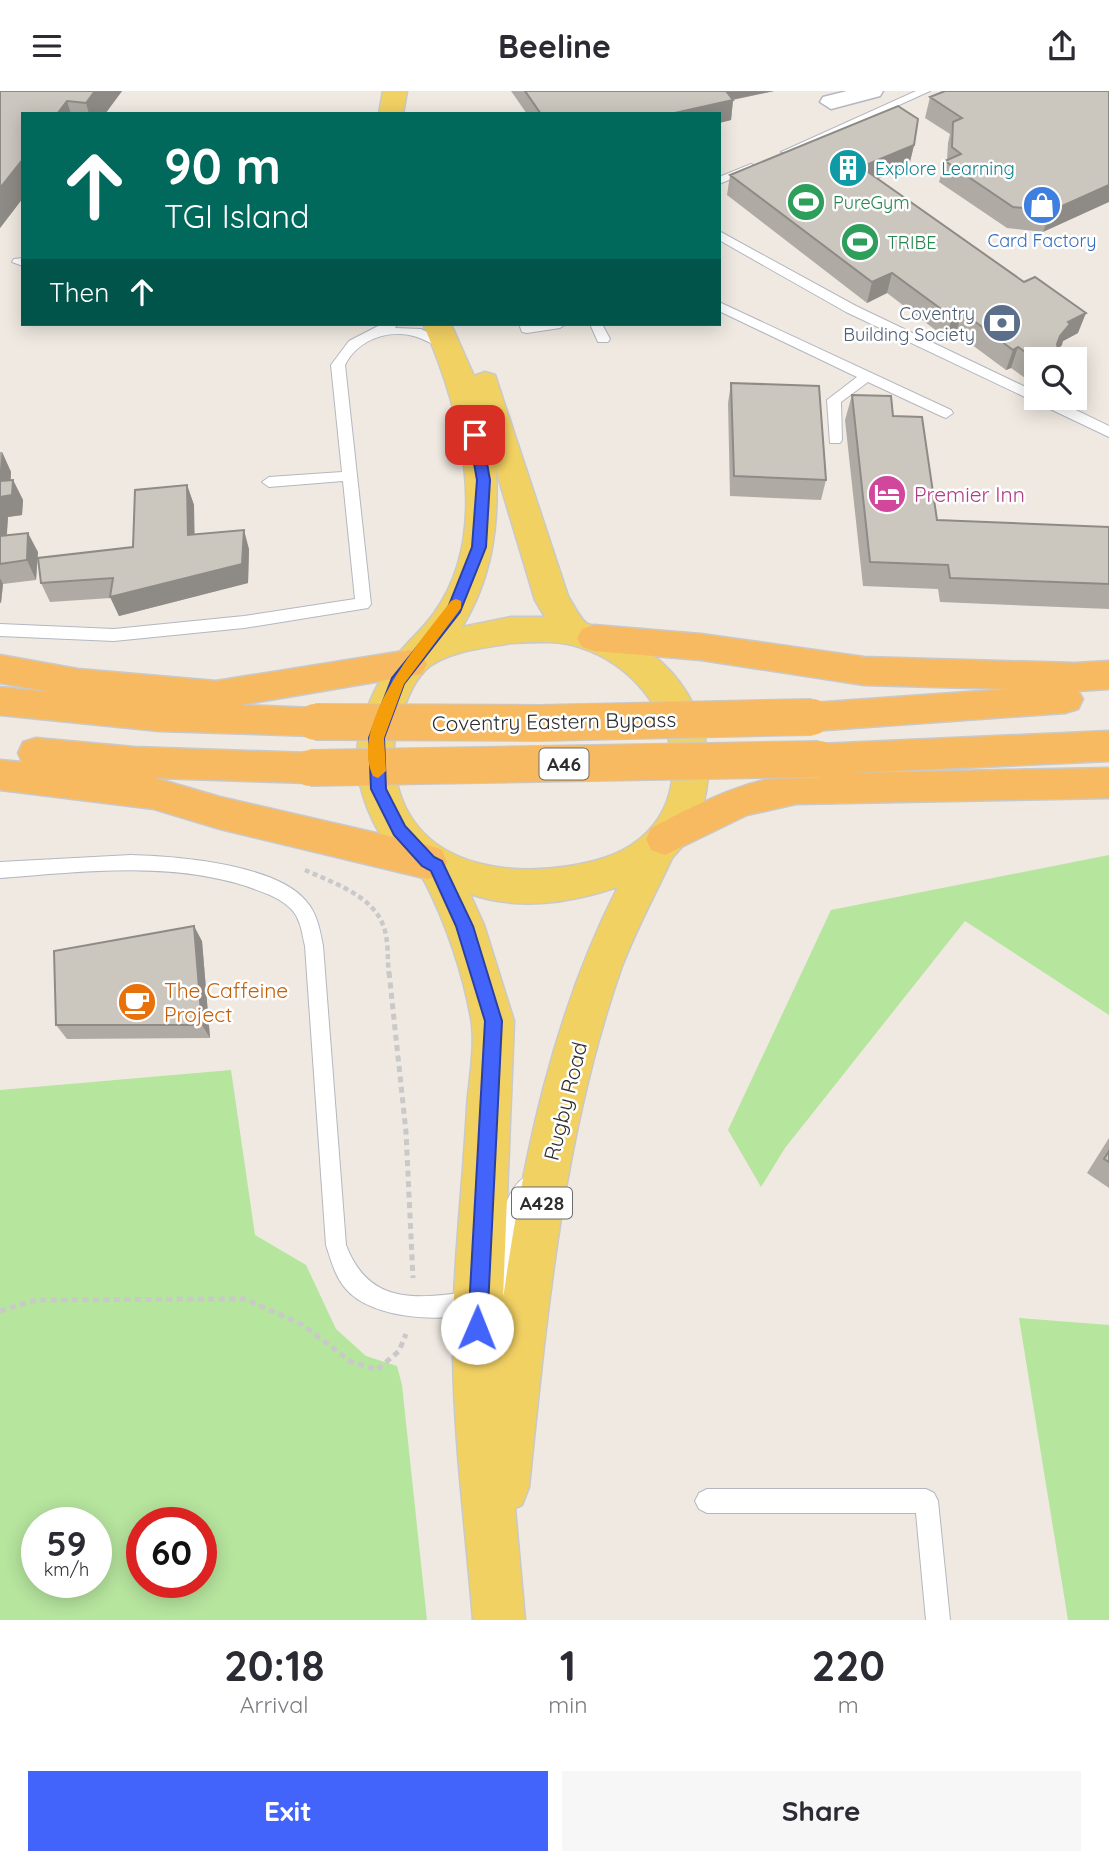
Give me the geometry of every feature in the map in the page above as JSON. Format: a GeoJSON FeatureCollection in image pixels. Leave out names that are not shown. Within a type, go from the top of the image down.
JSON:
{"type":"FeatureCollection","features":[{"type":"Feature","properties":{"kind":"highway"},"geometry":{"type":"LineString","coordinates":[[585,636],[701,647],[864,671],[1075,677],[1109,675]]}},
{"type":"Feature","properties":{"kind":"highway"},"geometry":{"type":"LineString","coordinates":[[0,669],[78,683],[216,695],[415,660]]}},
{"type":"Feature","properties":{"kind":"highway","name":"Coventry Eastern Bypass"},"geometry":{"type":"LineString","coordinates":[[0,701],[159,717],[315,722],[539,723],[812,717],[1109,695]]}},
{"type":"Feature","properties":{"kind":"highway","name":"Coventry Eastern Bypass"},"geometry":{"type":"LineString","coordinates":[[0,749],[134,762],[310,768],[819,759],[1109,746]]}},
{"type":"Feature","properties":{"kind":"highway"},"geometry":{"type":"LineString","coordinates":[[0,775],[154,793],[220,813],[432,864]]}},
{"type":"Feature","properties":{"kind":"highway"},"geometry":{"type":"LineString","coordinates":[[662,843],[739,801],[796,789],[1109,783]]}},
{"type":"Feature","properties":{"kind":"main road"},"geometry":{"type":"LineString","coordinates":[[392,112],[395,91]]}},
{"type":"Feature","properties":{"kind":"main road"},"geometry":{"type":"LineString","coordinates":[[450,331],[504,436],[552,600],[585,636]]}},
{"type":"Feature","properties":{"kind":"main road"},"geometry":{"type":"LineString","coordinates":[[450,331],[471,412],[483,480],[479,547],[453,612],[398,682],[376,738],[379,789],[400,831],[432,864],[514,887],[574,884],[619,870],[662,843]]}},
{"type":"Feature","properties":{"kind":"main road"},"geometry":{"type":"LineString","coordinates":[[415,660],[472,638],[511,630],[553,630],[585,636]]}},
{"type":"Feature","properties":{"kind":"main road","name":"Rugby Road"},"geometry":{"type":"LineString","coordinates":[[497,1598],[526,1287],[550,1157],[600,971],[662,843],[682,809],[691,777],[689,736],[674,698],[653,673],[626,653],[585,636]]}},
{"type":"Feature","properties":{"kind":"main road","name":"Rugby Road"},"geometry":{"type":"LineString","coordinates":[[432,864],[464,926],[493,1021],[477,1353],[497,1598]]}},
{"type":"Feature","properties":{"kind":"street"},"geometry":{"type":"LineString","coordinates":[[831,102],[872,91]]}},
{"type":"Feature","properties":{"kind":"lane"},"geometry":{"type":"LineString","coordinates":[[780,155],[925,91]]}},
{"type":"Feature","properties":{"kind":"lane"},"geometry":{"type":"LineString","coordinates":[[721,180],[768,160]]}},
{"type":"Feature","properties":{"kind":"lane"},"geometry":{"type":"LineString","coordinates":[[721,236],[851,309],[1024,391]]}},
{"type":"Feature","properties":{"kind":"lane"},"geometry":{"type":"LineString","coordinates":[[721,307],[946,413]]}},
{"type":"Feature","properties":{"kind":"lane"},"geometry":{"type":"LineString","coordinates":[[0,630],[114,635],[244,622],[363,604],[338,365],[343,352],[356,340],[388,326]]}},
{"type":"Feature","properties":{"kind":"lane"},"geometry":{"type":"LineString","coordinates":[[526,326],[527,329],[546,326]]}},
{"type":"Feature","properties":{"kind":"lane"},"geometry":{"type":"LineString","coordinates":[[597,326],[603,339]]}},
{"type":"Feature","properties":{"kind":"lane"},"geometry":{"type":"LineString","coordinates":[[374,333],[450,331]]}},
{"type":"Feature","properties":{"kind":"lane"},"geometry":{"type":"LineString","coordinates":[[835,440],[834,400],[867,376]]}},
{"type":"Feature","properties":{"kind":"lane"},"geometry":{"type":"LineString","coordinates":[[1064,410],[1109,432]]}},
{"type":"Feature","properties":{"kind":"lane"},"geometry":{"type":"LineString","coordinates":[[270,482],[349,476]]}},
{"type":"Feature","properties":{"kind":"lane"},"geometry":{"type":"LineString","coordinates":[[0,870],[161,861],[222,871],[253,881],[285,893],[300,906],[309,921],[314,946],[336,1245],[354,1284],[369,1296],[416,1306],[478,1302],[496,1292],[506,1260],[513,1210],[550,1157]]}},
{"type":"Feature","properties":{"kind":"lane"},"geometry":{"type":"LineString","coordinates":[[707,1501],[926,1501],[938,1620]]}},
{"type":"Feature","properties":{"kind":"path"},"geometry":{"type":"LineString","coordinates":[[0,1311],[36,1300],[245,1299],[303,1325],[350,1361],[377,1370],[399,1351],[416,1306],[406,1132],[384,926],[378,912],[367,902],[301,869]]}},
{"type":"Feature","properties":{"kind":"green space"},"geometry":{"type":"Polygon","coordinates":[[[1109,855],[1109,1015],[965,921],[785,1148],[761,1187],[728,1130],[831,910],[1109,855]]]}},
{"type":"Feature","properties":{"kind":"green space"},"geometry":{"type":"Polygon","coordinates":[[[231,1070],[255,1235],[306,1265],[336,1329],[366,1356],[397,1366],[402,1385],[427,1620],[0,1620],[0,1090],[231,1070]]]}},
{"type":"Feature","properties":{"kind":"green space"},"geometry":{"type":"Polygon","coordinates":[[[1019,1318],[1109,1325],[1109,1620],[1068,1620],[1019,1318]]]}},
{"type":"Feature","properties":{"kind":"building"},"geometry":{"type":"Polygon","coordinates":[[[0,91],[95,91],[86,103],[67,101],[59,112],[21,112],[21,162],[0,188],[0,91]]]}},
{"type":"Feature","properties":{"kind":"building"},"geometry":{"type":"Polygon","coordinates":[[[525,91],[726,91],[733,100],[679,112],[540,112],[525,91]]]}},
{"type":"Feature","properties":{"kind":"building"},"geometry":{"type":"Polygon","coordinates":[[[945,91],[1109,91],[1109,185],[1051,211],[1013,207],[945,161],[961,154],[952,147],[953,122],[962,118],[930,97],[945,91]]]}},
{"type":"Feature","properties":{"kind":"building"},"geometry":{"type":"Polygon","coordinates":[[[898,106],[918,119],[914,145],[861,167],[1024,282],[1035,277],[1086,313],[1068,322],[1070,324],[1060,336],[1058,347],[1024,347],[1024,351],[1018,347],[1013,350],[962,312],[952,317],[892,273],[872,282],[730,175],[898,106]]]}},
{"type":"Feature","properties":{"kind":"building"},"geometry":{"type":"Polygon","coordinates":[[[731,383],[819,386],[826,480],[734,476],[731,383]]]}},
{"type":"Feature","properties":{"kind":"building","name":"Premier Inn"},"geometry":{"type":"Polygon","coordinates":[[[852,395],[891,396],[893,416],[922,417],[937,520],[1109,527],[1109,584],[950,578],[948,565],[870,562],[852,395]]]}},
{"type":"Feature","properties":{"kind":"building"},"geometry":{"type":"Polygon","coordinates":[[[13,480],[12,495],[0,497],[0,481],[13,480]]]}},
{"type":"Feature","properties":{"kind":"building"},"geometry":{"type":"Polygon","coordinates":[[[187,485],[188,535],[244,530],[242,564],[110,597],[113,578],[41,583],[38,558],[133,547],[135,490],[187,485]]]}},
{"type":"Feature","properties":{"kind":"building"},"geometry":{"type":"Polygon","coordinates":[[[28,533],[27,560],[0,564],[0,536],[28,533]]]}},
{"type":"Feature","properties":{"kind":"building","name":"The Caffeine Project"},"geometry":{"type":"Polygon","coordinates":[[[194,926],[202,1025],[56,1025],[54,951],[194,926]]]}},
{"type":"Feature","properties":{"kind":"slow traffic"},"geometry":{"type":"LineString","coordinates":[[378,771],[376,738],[398,682],[453,612],[456,604]]}},
{"type":"Feature","properties":{"kind":"place","name":"Explore Learning"},"geometry":{"type":"Point","coordinates":[848,168]}},
{"type":"Feature","properties":{"kind":"place","name":"PureGym"},"geometry":{"type":"Point","coordinates":[806,202]}},
{"type":"Feature","properties":{"kind":"place","name":"Card Factory"},"geometry":{"type":"Point","coordinates":[1042,205]}},
{"type":"Feature","properties":{"kind":"place","name":"TRIBE"},"geometry":{"type":"Point","coordinates":[860,242]}},
{"type":"Feature","properties":{"kind":"place","name":"Coventry Building Society"},"geometry":{"type":"Point","coordinates":[1002,323]}},
{"type":"Feature","properties":{"kind":"place","name":"Premier Inn"},"geometry":{"type":"Point","coordinates":[887,494]}},
{"type":"Feature","properties":{"kind":"place","name":"The Caffeine Project"},"geometry":{"type":"Point","coordinates":[137,1002]}},
{"type":"Feature","properties":{"kind":"route"},"geometry":{"type":"LineString","coordinates":[[475,435],[483,480],[479,547],[453,612],[398,682],[376,738],[379,789],[400,831],[428,862],[437,866],[464,926],[493,1021],[477,1328]]}}]}
